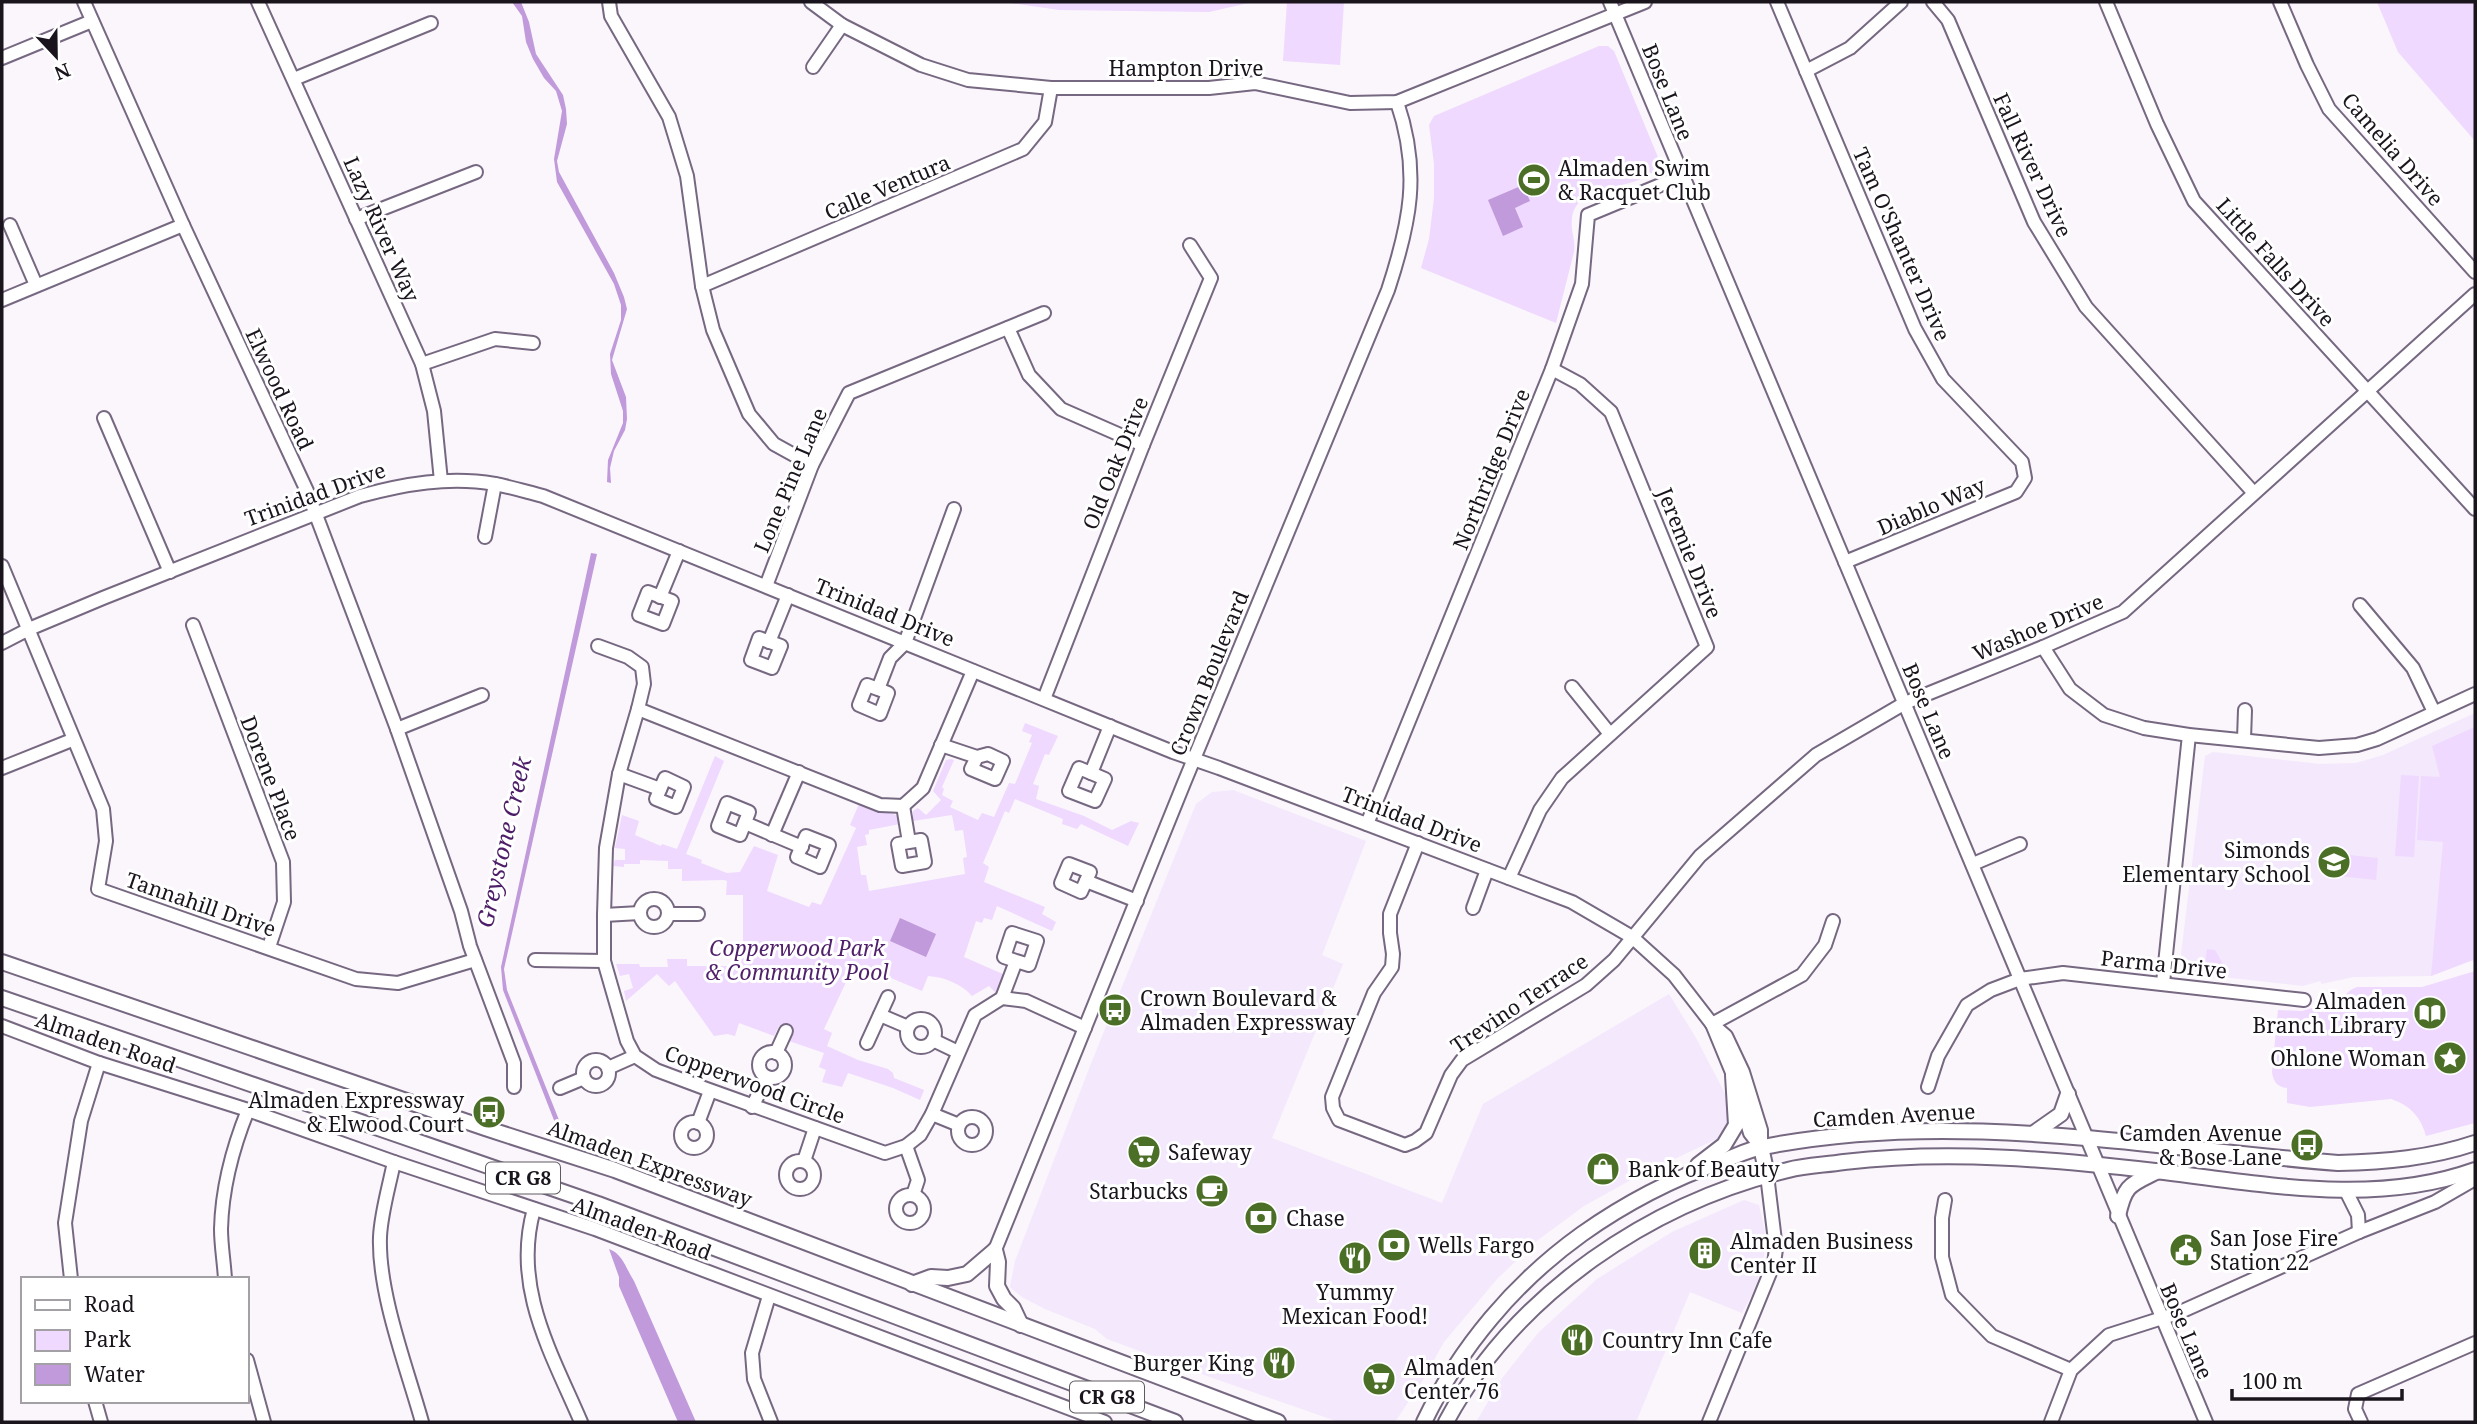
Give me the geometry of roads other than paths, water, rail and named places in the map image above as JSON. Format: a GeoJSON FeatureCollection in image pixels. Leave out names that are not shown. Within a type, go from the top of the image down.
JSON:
{"type":"FeatureCollection","features":[{"type":"Feature","properties":{"kind":"main road","name":"Almaden Expressway"},"geometry":{"type":"LineString","coordinates":[[2,962],[615,1170],[1278,1422]]}},
{"type":"Feature","properties":{"kind":"main road","name":"CR G8"},"geometry":{"type":"LineString","coordinates":[[2,998],[598,1203],[1175,1422]]}},
{"type":"Feature","properties":{"kind":"main road"},"geometry":{"type":"LineString","coordinates":[[1686,1174],[1724,1145],[1736,1125],[1734,1075]]}},
{"type":"Feature","properties":{"kind":"main road"},"geometry":{"type":"LineString","coordinates":[[2034,1133],[2061,1114],[2068,1094]]}},
{"type":"Feature","properties":{"kind":"main road","name":"Camden Avenue"},"geometry":{"type":"LineString","coordinates":[[1424,1422],[1457,1364],[1503,1303],[1565,1246],[1652,1189],[1761,1147],[1894,1132],[1979,1130],[2086,1136],[2338,1163],[2379,1163],[2421,1157],[2475,1143]]}},
{"type":"Feature","properties":{"kind":"main road","name":"Trinidad Drive"},"geometry":{"type":"LineString","coordinates":[[1761,1147],[1767,1175]]}},
{"type":"Feature","properties":{"kind":"main road","name":"Camden Avenue"},"geometry":{"type":"LineString","coordinates":[[1446,1422],[1472,1380],[1504,1339],[1546,1295],[1570,1276],[1643,1226],[1685,1205],[1740,1183],[1791,1169],[1898,1157],[2022,1158],[2346,1191],[2414,1185],[2475,1170]]}},
{"type":"Feature","properties":{"kind":"main road"},"geometry":{"type":"LineString","coordinates":[[2118,1216],[2126,1189],[2158,1171]]}},
{"type":"Feature","properties":{"kind":"main road"},"geometry":{"type":"LineString","coordinates":[[912,1284],[931,1276],[948,1278],[967,1274],[995,1250],[998,1262],[997,1286],[1021,1325]]}},
{"type":"Feature","properties":{"kind":"street","name":"Elwood Road"},"geometry":{"type":"LineString","coordinates":[[84,2],[183,225],[307,491],[397,729],[461,911],[475,960],[514,1063],[513,1087]]}},
{"type":"Feature","properties":{"kind":"street","name":"Lazy River Way"},"geometry":{"type":"LineString","coordinates":[[258,2],[422,364],[434,411],[441,481]]}},
{"type":"Feature","properties":{"kind":"street"},"geometry":{"type":"LineString","coordinates":[[609,2],[611,16],[669,117],[687,176],[702,286],[713,330],[749,414],[774,443],[812,465]]}},
{"type":"Feature","properties":{"kind":"street","name":"Hampton Drive"},"geometry":{"type":"LineString","coordinates":[[811,2],[842,25],[921,65],[968,80],[1051,88],[1209,88],[1255,83],[1350,103],[1397,102],[1645,2]]}},
{"type":"Feature","properties":{"kind":"street","name":"Bose Lane"},"geometry":{"type":"LineString","coordinates":[[1610,2],[1973,864],[2160,1318],[2206,1422]]}},
{"type":"Feature","properties":{"kind":"street","name":"Tam O'Shanter Drive"},"geometry":{"type":"LineString","coordinates":[[1777,2],[1915,329],[1942,379],[2022,462],[2025,478]]}},
{"type":"Feature","properties":{"kind":"street"},"geometry":{"type":"LineString","coordinates":[[1806,71],[1850,48],[1901,2]]}},
{"type":"Feature","properties":{"kind":"street","name":"Fall River Drive"},"geometry":{"type":"LineString","coordinates":[[1933,2],[1948,20],[2034,222],[2086,307],[2253,492]]}},
{"type":"Feature","properties":{"kind":"street","name":"Little Falls Drive"},"geometry":{"type":"LineString","coordinates":[[2106,2],[2157,124],[2194,201],[2475,509]]}},
{"type":"Feature","properties":{"kind":"street","name":"Camelia Drive"},"geometry":{"type":"LineString","coordinates":[[2280,2],[2329,109],[2475,272]]}},
{"type":"Feature","properties":{"kind":"street"},"geometry":{"type":"LineString","coordinates":[[2,58],[92,21]]}},
{"type":"Feature","properties":{"kind":"street"},"geometry":{"type":"LineString","coordinates":[[294,79],[430,23]]}},
{"type":"Feature","properties":{"kind":"street"},"geometry":{"type":"LineString","coordinates":[[813,67],[842,25]]}},
{"type":"Feature","properties":{"kind":"street","name":"Calle Ventura"},"geometry":{"type":"LineString","coordinates":[[702,286],[1023,149],[1045,122],[1051,88]]}},
{"type":"Feature","properties":{"kind":"street","name":"Crown Boulevard"},"geometry":{"type":"LineString","coordinates":[[995,1250],[1388,290],[1404,243],[1410,209],[1411,176],[1406,137],[1397,102]]}},
{"type":"Feature","properties":{"kind":"street"},"geometry":{"type":"LineString","coordinates":[[356,219],[476,172]]}},
{"type":"Feature","properties":{"kind":"street","name":"Northridge Drive"},"geometry":{"type":"LineString","coordinates":[[1367,824],[1552,369],[1582,284],[1588,215],[1682,176]]}},
{"type":"Feature","properties":{"kind":"street"},"geometry":{"type":"LineString","coordinates":[[10,225],[36,285]]}},
{"type":"Feature","properties":{"kind":"street"},"geometry":{"type":"LineString","coordinates":[[2,300],[183,225]]}},
{"type":"Feature","properties":{"kind":"street","name":"Old Oak Drive"},"geometry":{"type":"LineString","coordinates":[[1044,699],[1211,278],[1190,245]]}},
{"type":"Feature","properties":{"kind":"street","name":"Washoe Drive"},"geometry":{"type":"LineString","coordinates":[[1632,937],[1700,856],[1816,755],[1905,703],[2123,612],[2253,492],[2368,393],[2475,295]]}},
{"type":"Feature","properties":{"kind":"street","name":"Lone Pine Lane"},"geometry":{"type":"LineString","coordinates":[[766,586],[812,465],[849,393],[1044,313]]}},
{"type":"Feature","properties":{"kind":"street"},"geometry":{"type":"LineString","coordinates":[[1008,328],[1029,375],[1061,409],[1143,445]]}},
{"type":"Feature","properties":{"kind":"street"},"geometry":{"type":"LineString","coordinates":[[422,364],[495,339],[533,343]]}},
{"type":"Feature","properties":{"kind":"street","name":"Jeremie Drive"},"geometry":{"type":"LineString","coordinates":[[1509,878],[1540,810],[1562,778],[1707,647],[1611,412],[1580,384],[1552,369]]}},
{"type":"Feature","properties":{"kind":"street"},"geometry":{"type":"LineString","coordinates":[[104,418],[170,572]]}},
{"type":"Feature","properties":{"kind":"street","name":"Diablo Way"},"geometry":{"type":"LineString","coordinates":[[1845,562],[2016,492],[2025,478]]}},
{"type":"Feature","properties":{"kind":"street","name":"Trinidad Drive"},"geometry":{"type":"LineString","coordinates":[[2,643],[29,629],[380,490],[441,481],[495,484],[543,496],[1110,726],[1572,902],[1632,937],[1674,975],[1712,1024],[1726,1036],[1743,1072],[1761,1130],[1761,1147]]}},
{"type":"Feature","properties":{"kind":"street"},"geometry":{"type":"LineString","coordinates":[[485,537],[495,484]]}},
{"type":"Feature","properties":{"kind":"street"},"geometry":{"type":"LineString","coordinates":[[878,689],[890,658],[905,643],[954,509]]}},
{"type":"Feature","properties":{"kind":"street"},"geometry":{"type":"LineString","coordinates":[[660,597],[680,551]]}},
{"type":"Feature","properties":{"kind":"street","name":"Tannahill Drive"},"geometry":{"type":"LineString","coordinates":[[2,566],[72,740],[103,809],[106,841],[98,889],[356,979],[398,984],[475,960]]}},
{"type":"Feature","properties":{"kind":"street"},"geometry":{"type":"LineString","coordinates":[[769,642],[788,595]]}},
{"type":"Feature","properties":{"kind":"street"},"geometry":{"type":"LineString","coordinates":[[2360,605],[2413,668],[2434,712]]}},
{"type":"Feature","properties":{"kind":"street","name":"Dorene Place"},"geometry":{"type":"LineString","coordinates":[[193,625],[283,862],[284,902],[269,947]]}},
{"type":"Feature","properties":{"kind":"street","name":"Copperwood Circle"},"geometry":{"type":"LineString","coordinates":[[598,646],[628,657],[642,667],[644,684],[619,774],[606,848],[604,915],[604,961],[627,1041],[635,1056],[656,1070],[710,1091],[885,1153],[906,1146]]}},
{"type":"Feature","properties":{"kind":"street"},"geometry":{"type":"LineString","coordinates":[[2043,647],[2070,689],[2104,715],[2144,728],[2189,735],[2319,748],[2357,745],[2377,739],[2475,694]]}},
{"type":"Feature","properties":{"kind":"street"},"geometry":{"type":"LineString","coordinates":[[638,709],[880,805],[903,806],[923,788],[973,671]]}},
{"type":"Feature","properties":{"kind":"street"},"geometry":{"type":"LineString","coordinates":[[1572,688],[1610,734]]}},
{"type":"Feature","properties":{"kind":"street"},"geometry":{"type":"LineString","coordinates":[[397,729],[482,695]]}},
{"type":"Feature","properties":{"kind":"street"},"geometry":{"type":"LineString","coordinates":[[2244,739],[2245,710]]}},
{"type":"Feature","properties":{"kind":"street"},"geometry":{"type":"LineString","coordinates":[[1091,773],[1110,726]]}},
{"type":"Feature","properties":{"kind":"street"},"geometry":{"type":"LineString","coordinates":[[2163,983],[2189,735]]}},
{"type":"Feature","properties":{"kind":"street"},"geometry":{"type":"LineString","coordinates":[[2,768],[72,740]]}},
{"type":"Feature","properties":{"kind":"street"},"geometry":{"type":"LineString","coordinates":[[941,745],[977,757]]}},
{"type":"Feature","properties":{"kind":"street"},"geometry":{"type":"LineString","coordinates":[[772,835],[799,772]]}},
{"type":"Feature","properties":{"kind":"street"},"geometry":{"type":"LineString","coordinates":[[619,774],[660,789],[656,799],[676,807],[680,797],[694,802]]}},
{"type":"Feature","properties":{"kind":"street"},"geometry":{"type":"LineString","coordinates":[[903,806],[909,842]]}},
{"type":"Feature","properties":{"kind":"street"},"geometry":{"type":"LineString","coordinates":[[745,823],[802,847]]}},
{"type":"Feature","properties":{"kind":"street","name":"Trevino Terrace"},"geometry":{"type":"LineString","coordinates":[[1418,843],[1390,914],[1394,954],[1392,967],[1374,993],[1332,1097],[1333,1108],[1339,1120],[1405,1145],[1415,1141],[1426,1133],[1451,1075],[1462,1060],[1586,985],[1614,960],[1632,937]]}},
{"type":"Feature","properties":{"kind":"street"},"geometry":{"type":"LineString","coordinates":[[1973,864],[2020,844]]}},
{"type":"Feature","properties":{"kind":"street"},"geometry":{"type":"LineString","coordinates":[[1473,908],[1487,870]]}},
{"type":"Feature","properties":{"kind":"street"},"geometry":{"type":"LineString","coordinates":[[1086,881],[1137,901]]}},
{"type":"Feature","properties":{"kind":"street"},"geometry":{"type":"LineString","coordinates":[[655,899],[663,902],[668,914],[664,923],[656,927],[647,925],[640,913],[643,905],[655,899]]}},
{"type":"Feature","properties":{"kind":"street"},"geometry":{"type":"LineString","coordinates":[[604,915],[640,913]]}},
{"type":"Feature","properties":{"kind":"street"},"geometry":{"type":"LineString","coordinates":[[668,914],[698,915]]}},
{"type":"Feature","properties":{"kind":"street"},"geometry":{"type":"LineString","coordinates":[[1712,1024],[1802,975],[1825,945],[1833,921]]}},
{"type":"Feature","properties":{"kind":"street"},"geometry":{"type":"LineString","coordinates":[[535,960],[604,961]]}},
{"type":"Feature","properties":{"kind":"street"},"geometry":{"type":"LineString","coordinates":[[914,1195],[918,1180],[906,1146],[920,1135],[932,1114],[975,1015],[1002,998],[1016,961]]}},
{"type":"Feature","properties":{"kind":"street","name":"Parma Drive"},"geometry":{"type":"LineString","coordinates":[[1928,1087],[1938,1056],[1967,1005],[1991,990],[2020,979],[2063,973],[2304,1000]]}},
{"type":"Feature","properties":{"kind":"street"},"geometry":{"type":"LineString","coordinates":[[867,1043],[888,997]]}},
{"type":"Feature","properties":{"kind":"street"},"geometry":{"type":"LineString","coordinates":[[1002,998],[1026,1001],[1085,1028]]}},
{"type":"Feature","properties":{"kind":"street"},"geometry":{"type":"LineString","coordinates":[[880,1014],[908,1027]]}},
{"type":"Feature","properties":{"kind":"street"},"geometry":{"type":"LineString","coordinates":[[914,1020],[927,1020],[935,1031],[933,1040],[926,1046],[916,1046],[909,1041],[908,1027],[914,1020]]}},
{"type":"Feature","properties":{"kind":"street","name":"Trinidad Drive"},"geometry":{"type":"LineString","coordinates":[[1712,1024],[1734,1075],[1749,1133],[1761,1147]]}},
{"type":"Feature","properties":{"kind":"street","name":"Almaden Road"},"geometry":{"type":"LineString","coordinates":[[2,1026],[99,1063],[248,1110],[595,1229],[1105,1422]]}},
{"type":"Feature","properties":{"kind":"street"},"geometry":{"type":"LineString","coordinates":[[776,1053],[786,1031]]}},
{"type":"Feature","properties":{"kind":"street"},"geometry":{"type":"LineString","coordinates":[[933,1040],[958,1052]]}},
{"type":"Feature","properties":{"kind":"street"},"geometry":{"type":"LineString","coordinates":[[768,1053],[776,1053],[783,1057],[785,1069],[775,1078],[767,1077],[760,1070],[760,1061],[768,1053]]}},
{"type":"Feature","properties":{"kind":"street"},"geometry":{"type":"LineString","coordinates":[[608,1068],[635,1056]]}},
{"type":"Feature","properties":{"kind":"street"},"geometry":{"type":"LineString","coordinates":[[591,1060],[603,1061],[608,1068],[607,1080],[600,1086],[590,1085],[584,1078],[583,1070],[591,1060]]}},
{"type":"Feature","properties":{"kind":"street"},"geometry":{"type":"LineString","coordinates":[[71,1277],[65,1223],[81,1121],[99,1063]]}},
{"type":"Feature","properties":{"kind":"street"},"geometry":{"type":"LineString","coordinates":[[752,1107],[767,1077]]}},
{"type":"Feature","properties":{"kind":"street"},"geometry":{"type":"LineString","coordinates":[[560,1088],[584,1078]]}},
{"type":"Feature","properties":{"kind":"street"},"geometry":{"type":"LineString","coordinates":[[698,1123],[710,1091]]}},
{"type":"Feature","properties":{"kind":"street"},"geometry":{"type":"LineString","coordinates":[[225,1277],[221,1228],[226,1186],[248,1110]]}},
{"type":"Feature","properties":{"kind":"street"},"geometry":{"type":"LineString","coordinates":[[932,1114],[959,1125]]}},
{"type":"Feature","properties":{"kind":"street"},"geometry":{"type":"LineString","coordinates":[[978,1118],[985,1124],[985,1137],[978,1144],[968,1145],[958,1135],[959,1125],[965,1119],[978,1118]]}},
{"type":"Feature","properties":{"kind":"street"},"geometry":{"type":"LineString","coordinates":[[690,1123],[698,1123],[705,1128],[706,1141],[688,1154],[681,1131],[690,1123]]}},
{"type":"Feature","properties":{"kind":"street"},"geometry":{"type":"LineString","coordinates":[[804,1161],[815,1128]]}},
{"type":"Feature","properties":{"kind":"street"},"geometry":{"type":"LineString","coordinates":[[985,1137],[997,1143]]}},
{"type":"Feature","properties":{"kind":"street"},"geometry":{"type":"LineString","coordinates":[[804,1161],[811,1167],[812,1180],[795,1193],[789,1184],[786,1171],[791,1164],[804,1161]]}},
{"type":"Feature","properties":{"kind":"street"},"geometry":{"type":"LineString","coordinates":[[394,1162],[380,1237],[383,1273],[390,1310],[422,1422]]}},
{"type":"Feature","properties":{"kind":"street","name":"Trinidad Drive"},"geometry":{"type":"LineString","coordinates":[[1709,1422],[1774,1263],[1776,1249],[1767,1175]]}},
{"type":"Feature","properties":{"kind":"street"},"geometry":{"type":"LineString","coordinates":[[2051,1422],[2071,1370],[2109,1335],[2178,1313],[2359,1232],[2435,1202],[2475,1179]]}},
{"type":"Feature","properties":{"kind":"street"},"geometry":{"type":"LineString","coordinates":[[2346,1191],[2358,1215],[2359,1232]]}},
{"type":"Feature","properties":{"kind":"street"},"geometry":{"type":"LineString","coordinates":[[914,1195],[921,1199],[924,1212],[916,1222],[905,1228],[896,1213],[897,1203],[904,1196],[914,1195]]}},
{"type":"Feature","properties":{"kind":"street"},"geometry":{"type":"LineString","coordinates":[[1945,1199],[1941,1218],[1941,1257],[1952,1295],[1992,1336],[2071,1370]]}},
{"type":"Feature","properties":{"kind":"street"},"geometry":{"type":"LineString","coordinates":[[534,1209],[526,1249],[529,1290],[538,1324],[581,1422]]}},
{"type":"Feature","properties":{"kind":"street"},"geometry":{"type":"LineString","coordinates":[[769,1296],[751,1353],[754,1378],[771,1422]]}},
{"type":"Feature","properties":{"kind":"street"},"geometry":{"type":"LineString","coordinates":[[2361,1422],[2355,1409],[2358,1394],[2475,1343]]}},
{"type":"Feature","properties":{"kind":"street"},"geometry":{"type":"LineString","coordinates":[[248,1364],[264,1422]]}},
{"type":"Feature","properties":{"kind":"street"},"geometry":{"type":"LineString","coordinates":[[96,1403],[101,1422]]}},
{"type":"Feature","properties":{"kind":"water"},"geometry":{"type":"Polygon","coordinates":[[[512,2],[521,2],[529,22],[536,54],[563,95],[567,124],[557,161],[559,172],[614,273],[627,309],[612,360],[626,397],[627,419],[625,430],[614,451],[610,468],[611,483],[607,482],[608,460],[623,423],[623,411],[611,374],[610,354],[621,320],[621,305],[614,284],[557,182],[554,159],[562,111],[556,91],[544,78],[533,59],[526,42],[522,16],[512,2]]]}},
{"type":"Feature","properties":{"kind":"water"},"geometry":{"type":"Polygon","coordinates":[[[1523,185],[1530,201],[1515,208],[1523,227],[1503,236],[1488,200],[1523,185]]]}},
{"type":"Feature","properties":{"kind":"water"},"geometry":{"type":"Polygon","coordinates":[[[591,553],[597,554],[504,969],[507,990],[565,1135],[559,1133],[503,990],[501,967],[591,553]]]}},
{"type":"Feature","properties":{"kind":"water"},"geometry":{"type":"Polygon","coordinates":[[[900,918],[936,934],[926,957],[890,941],[900,918]]]}},
{"type":"Feature","properties":{"kind":"water"},"geometry":{"type":"Polygon","coordinates":[[[609,1249],[621,1258],[634,1281],[696,1422],[678,1422],[619,1286],[619,1277],[609,1249]]]}},
{"type":"Feature","properties":{"kind":"place","name":"Almaden Swim & Racquet Club"},"geometry":{"type":"Point","coordinates":[1534,180]}},
{"type":"Feature","properties":{"kind":"place","name":"Simonds Elementary School"},"geometry":{"type":"Point","coordinates":[2334,862]}},
{"type":"Feature","properties":{"kind":"place","name":"Crown Boulevard & Almaden Expressway"},"geometry":{"type":"Point","coordinates":[1115,1010]}},
{"type":"Feature","properties":{"kind":"place","name":"Almaden Branch Library"},"geometry":{"type":"Point","coordinates":[2430,1013]}},
{"type":"Feature","properties":{"kind":"place","name":"Ohlone Woman"},"geometry":{"type":"Point","coordinates":[2450,1058]}},
{"type":"Feature","properties":{"kind":"place","name":"Almaden Expressway & Elwood Court"},"geometry":{"type":"Point","coordinates":[489,1112]}},
{"type":"Feature","properties":{"kind":"place","name":"Camden Avenue & Bose Lane"},"geometry":{"type":"Point","coordinates":[2307,1145]}},
{"type":"Feature","properties":{"kind":"place","name":"Safeway"},"geometry":{"type":"Point","coordinates":[1144,1152]}},
{"type":"Feature","properties":{"kind":"place","name":"Bank of Beauty"},"geometry":{"type":"Point","coordinates":[1603,1169]}},
{"type":"Feature","properties":{"kind":"place","name":"Starbucks"},"geometry":{"type":"Point","coordinates":[1212,1191]}},
{"type":"Feature","properties":{"kind":"place","name":"Chase"},"geometry":{"type":"Point","coordinates":[1261,1218]}},
{"type":"Feature","properties":{"kind":"place","name":"Wells Fargo"},"geometry":{"type":"Point","coordinates":[1394,1245]}},
{"type":"Feature","properties":{"kind":"place","name":"San Jose Fire Station 22"},"geometry":{"type":"Point","coordinates":[2186,1250]}},
{"type":"Feature","properties":{"kind":"place","name":"Almaden Business Center II"},"geometry":{"type":"Point","coordinates":[1705,1253]}},
{"type":"Feature","properties":{"kind":"place","name":"Yummy Mexican Food!"},"geometry":{"type":"Point","coordinates":[1355,1258]}},
{"type":"Feature","properties":{"kind":"place","name":"Country Inn Cafe"},"geometry":{"type":"Point","coordinates":[1577,1340]}},
{"type":"Feature","properties":{"kind":"place","name":"Burger King"},"geometry":{"type":"Point","coordinates":[1279,1363]}},
{"type":"Feature","properties":{"kind":"place","name":"Almaden Center 76"},"geometry":{"type":"Point","coordinates":[1379,1379]}},
{"type":"Feature","properties":{"kind":"water label","name":"Greystone Creek"},"geometry":{"type":"Point","coordinates":[503,842]}},
{"type":"Feature","properties":{"kind":"park label","name":"Copperwood Park & Community Pool"},"geometry":{"type":"Point","coordinates":[797,960]}}]}
